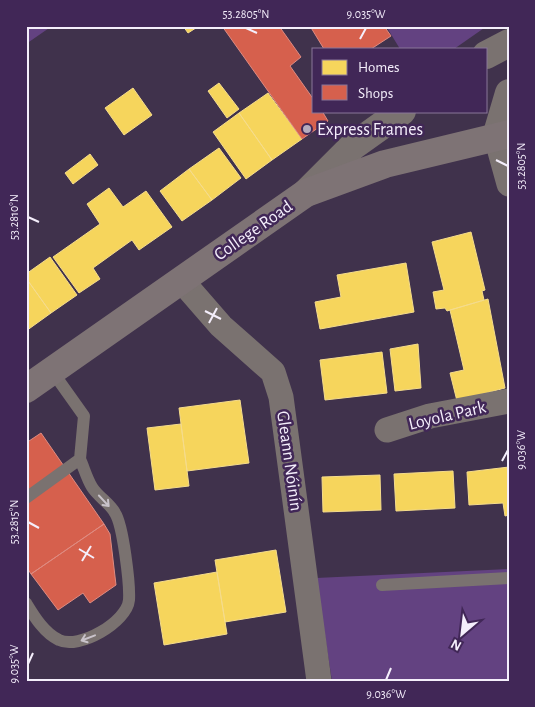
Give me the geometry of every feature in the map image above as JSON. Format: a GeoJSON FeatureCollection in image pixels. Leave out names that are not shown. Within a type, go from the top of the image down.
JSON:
{"type":"FeatureCollection","features":[{"type":"Feature","properties":{"kind":"main road","name":"College Road"},"geometry":{"type":"LineString","coordinates":[[26,388],[306,193],[385,164],[502,135]]}},
{"type":"Feature","properties":{"kind":"street"},"geometry":{"type":"LineString","coordinates":[[488,54],[509,43]]}},
{"type":"Feature","properties":{"kind":"street"},"geometry":{"type":"LineString","coordinates":[[509,93],[502,135],[509,184]]}},
{"type":"Feature","properties":{"kind":"street"},"geometry":{"type":"LineString","coordinates":[[306,193],[354,146],[401,112]]}},
{"type":"Feature","properties":{"kind":"street","name":"Gleann Nóinín"},"geometry":{"type":"LineString","coordinates":[[181,280],[221,326],[273,372],[278,388],[319,681]]}},
{"type":"Feature","properties":{"kind":"street","name":"Loyola Park"},"geometry":{"type":"LineString","coordinates":[[387,430],[430,416],[509,401]]}},
{"type":"Feature","properties":{"kind":"lane"},"geometry":{"type":"LineString","coordinates":[[26,603],[43,628],[60,640],[76,642],[90,638],[106,628],[118,618],[129,602],[126,560],[116,514],[93,488],[80,459],[84,416],[52,371]]}},
{"type":"Feature","properties":{"kind":"lane"},"geometry":{"type":"LineString","coordinates":[[26,498],[80,459]]}},
{"type":"Feature","properties":{"kind":"lane"},"geometry":{"type":"LineString","coordinates":[[382,585],[509,578]]}},
{"type":"Feature","properties":{"kind":"shaded area"},"geometry":{"type":"Polygon","coordinates":[[[26,26],[52,26],[26,44],[26,26]]]}},
{"type":"Feature","properties":{"kind":"shaded area"},"geometry":{"type":"Polygon","coordinates":[[[386,26],[487,26],[455,48],[399,48],[386,26]]]}},
{"type":"Feature","properties":{"kind":"shaded area"},"geometry":{"type":"Polygon","coordinates":[[[509,569],[509,681],[332,681],[316,578],[509,569]]]}},
{"type":"Feature","properties":{"kind":"building: Homes"},"geometry":{"type":"Polygon","coordinates":[[[183,26],[199,26],[188,33],[183,26]]]}},
{"type":"Feature","properties":{"kind":"building: Homes"},"geometry":{"type":"Polygon","coordinates":[[[219,83],[239,109],[227,118],[208,91],[219,83]]]}},
{"type":"Feature","properties":{"kind":"building: Homes"},"geometry":{"type":"Polygon","coordinates":[[[133,88],[152,115],[124,135],[105,108],[133,88]]]}},
{"type":"Feature","properties":{"kind":"building: Homes"},"geometry":{"type":"Polygon","coordinates":[[[268,93],[302,139],[272,160],[239,113],[268,93]]]}},
{"type":"Feature","properties":{"kind":"building: Homes"},"geometry":{"type":"Polygon","coordinates":[[[239,113],[272,160],[246,179],[213,132],[239,113]]]}},
{"type":"Feature","properties":{"kind":"building: Homes"},"geometry":{"type":"Polygon","coordinates":[[[219,148],[241,178],[212,200],[189,169],[219,148]]]}},
{"type":"Feature","properties":{"kind":"building: Homes"},"geometry":{"type":"Polygon","coordinates":[[[90,154],[98,165],[73,184],[65,173],[90,154]]]}},
{"type":"Feature","properties":{"kind":"building: Homes"},"geometry":{"type":"Polygon","coordinates":[[[189,169],[212,200],[182,221],[160,191],[189,169]]]}},
{"type":"Feature","properties":{"kind":"building: Homes"},"geometry":{"type":"Polygon","coordinates":[[[109,188],[123,207],[146,191],[172,227],[139,250],[132,240],[93,268],[100,279],[79,293],[53,257],[100,224],[87,204],[109,188]]]}},
{"type":"Feature","properties":{"kind":"building: Homes"},"geometry":{"type":"Polygon","coordinates":[[[471,232],[485,290],[482,291],[484,300],[447,311],[445,308],[436,309],[433,292],[444,290],[432,242],[471,232]]]}},
{"type":"Feature","properties":{"kind":"building: Homes"},"geometry":{"type":"Polygon","coordinates":[[[50,257],[77,295],[51,313],[26,278],[26,274],[50,257]]]}},
{"type":"Feature","properties":{"kind":"building: Homes"},"geometry":{"type":"Polygon","coordinates":[[[406,263],[414,312],[320,329],[315,302],[341,297],[337,275],[406,263]]]}},
{"type":"Feature","properties":{"kind":"building: Homes"},"geometry":{"type":"Polygon","coordinates":[[[26,278],[51,313],[26,331],[26,278]]]}},
{"type":"Feature","properties":{"kind":"building: Homes"},"geometry":{"type":"Polygon","coordinates":[[[488,299],[505,388],[457,401],[450,373],[464,370],[450,310],[488,299]]]}},
{"type":"Feature","properties":{"kind":"building: Homes"},"geometry":{"type":"Polygon","coordinates":[[[418,344],[421,388],[395,391],[390,349],[418,344]]]}},
{"type":"Feature","properties":{"kind":"building: Homes"},"geometry":{"type":"Polygon","coordinates":[[[382,352],[387,393],[325,400],[320,360],[382,352]]]}},
{"type":"Feature","properties":{"kind":"building: Homes"},"geometry":{"type":"Polygon","coordinates":[[[240,400],[249,463],[187,471],[179,408],[240,400]]]}},
{"type":"Feature","properties":{"kind":"building: Homes"},"geometry":{"type":"Polygon","coordinates":[[[181,424],[189,486],[155,490],[147,428],[181,424]]]}},
{"type":"Feature","properties":{"kind":"building: Homes"},"geometry":{"type":"Polygon","coordinates":[[[509,467],[509,515],[505,516],[503,503],[469,505],[467,472],[509,467]]]}},
{"type":"Feature","properties":{"kind":"building: Homes"},"geometry":{"type":"Polygon","coordinates":[[[453,471],[455,508],[396,511],[394,474],[453,471]]]}},
{"type":"Feature","properties":{"kind":"building: Homes"},"geometry":{"type":"Polygon","coordinates":[[[380,475],[381,510],[323,512],[322,477],[380,475]]]}},
{"type":"Feature","properties":{"kind":"building: Homes"},"geometry":{"type":"Polygon","coordinates":[[[276,550],[286,612],[225,622],[215,560],[276,550]]]}},
{"type":"Feature","properties":{"kind":"building: Homes"},"geometry":{"type":"Polygon","coordinates":[[[217,572],[227,634],[164,645],[154,583],[217,572]]]}},
{"type":"Feature","properties":{"kind":"building: Shops"},"geometry":{"type":"Polygon","coordinates":[[[222,26],[279,26],[301,57],[290,66],[312,97],[312,112],[323,112],[328,121],[302,139],[222,26]]]}},
{"type":"Feature","properties":{"kind":"building: Shops"},"geometry":{"type":"Polygon","coordinates":[[[310,26],[384,26],[391,36],[373,48],[323,48],[310,26]]]}},
{"type":"Feature","properties":{"kind":"building: Shops"},"geometry":{"type":"Polygon","coordinates":[[[41,433],[104,524],[31,574],[26,566],[26,443],[41,433]]]}},
{"type":"Feature","properties":{"kind":"building: Shops"},"geometry":{"type":"Polygon","coordinates":[[[104,524],[110,534],[116,585],[90,603],[83,593],[58,610],[31,574],[104,524]]]}},
{"type":"Feature","properties":{"kind":"place","name":"Express Frames"},"geometry":{"type":"Point","coordinates":[307,129]}}]}
